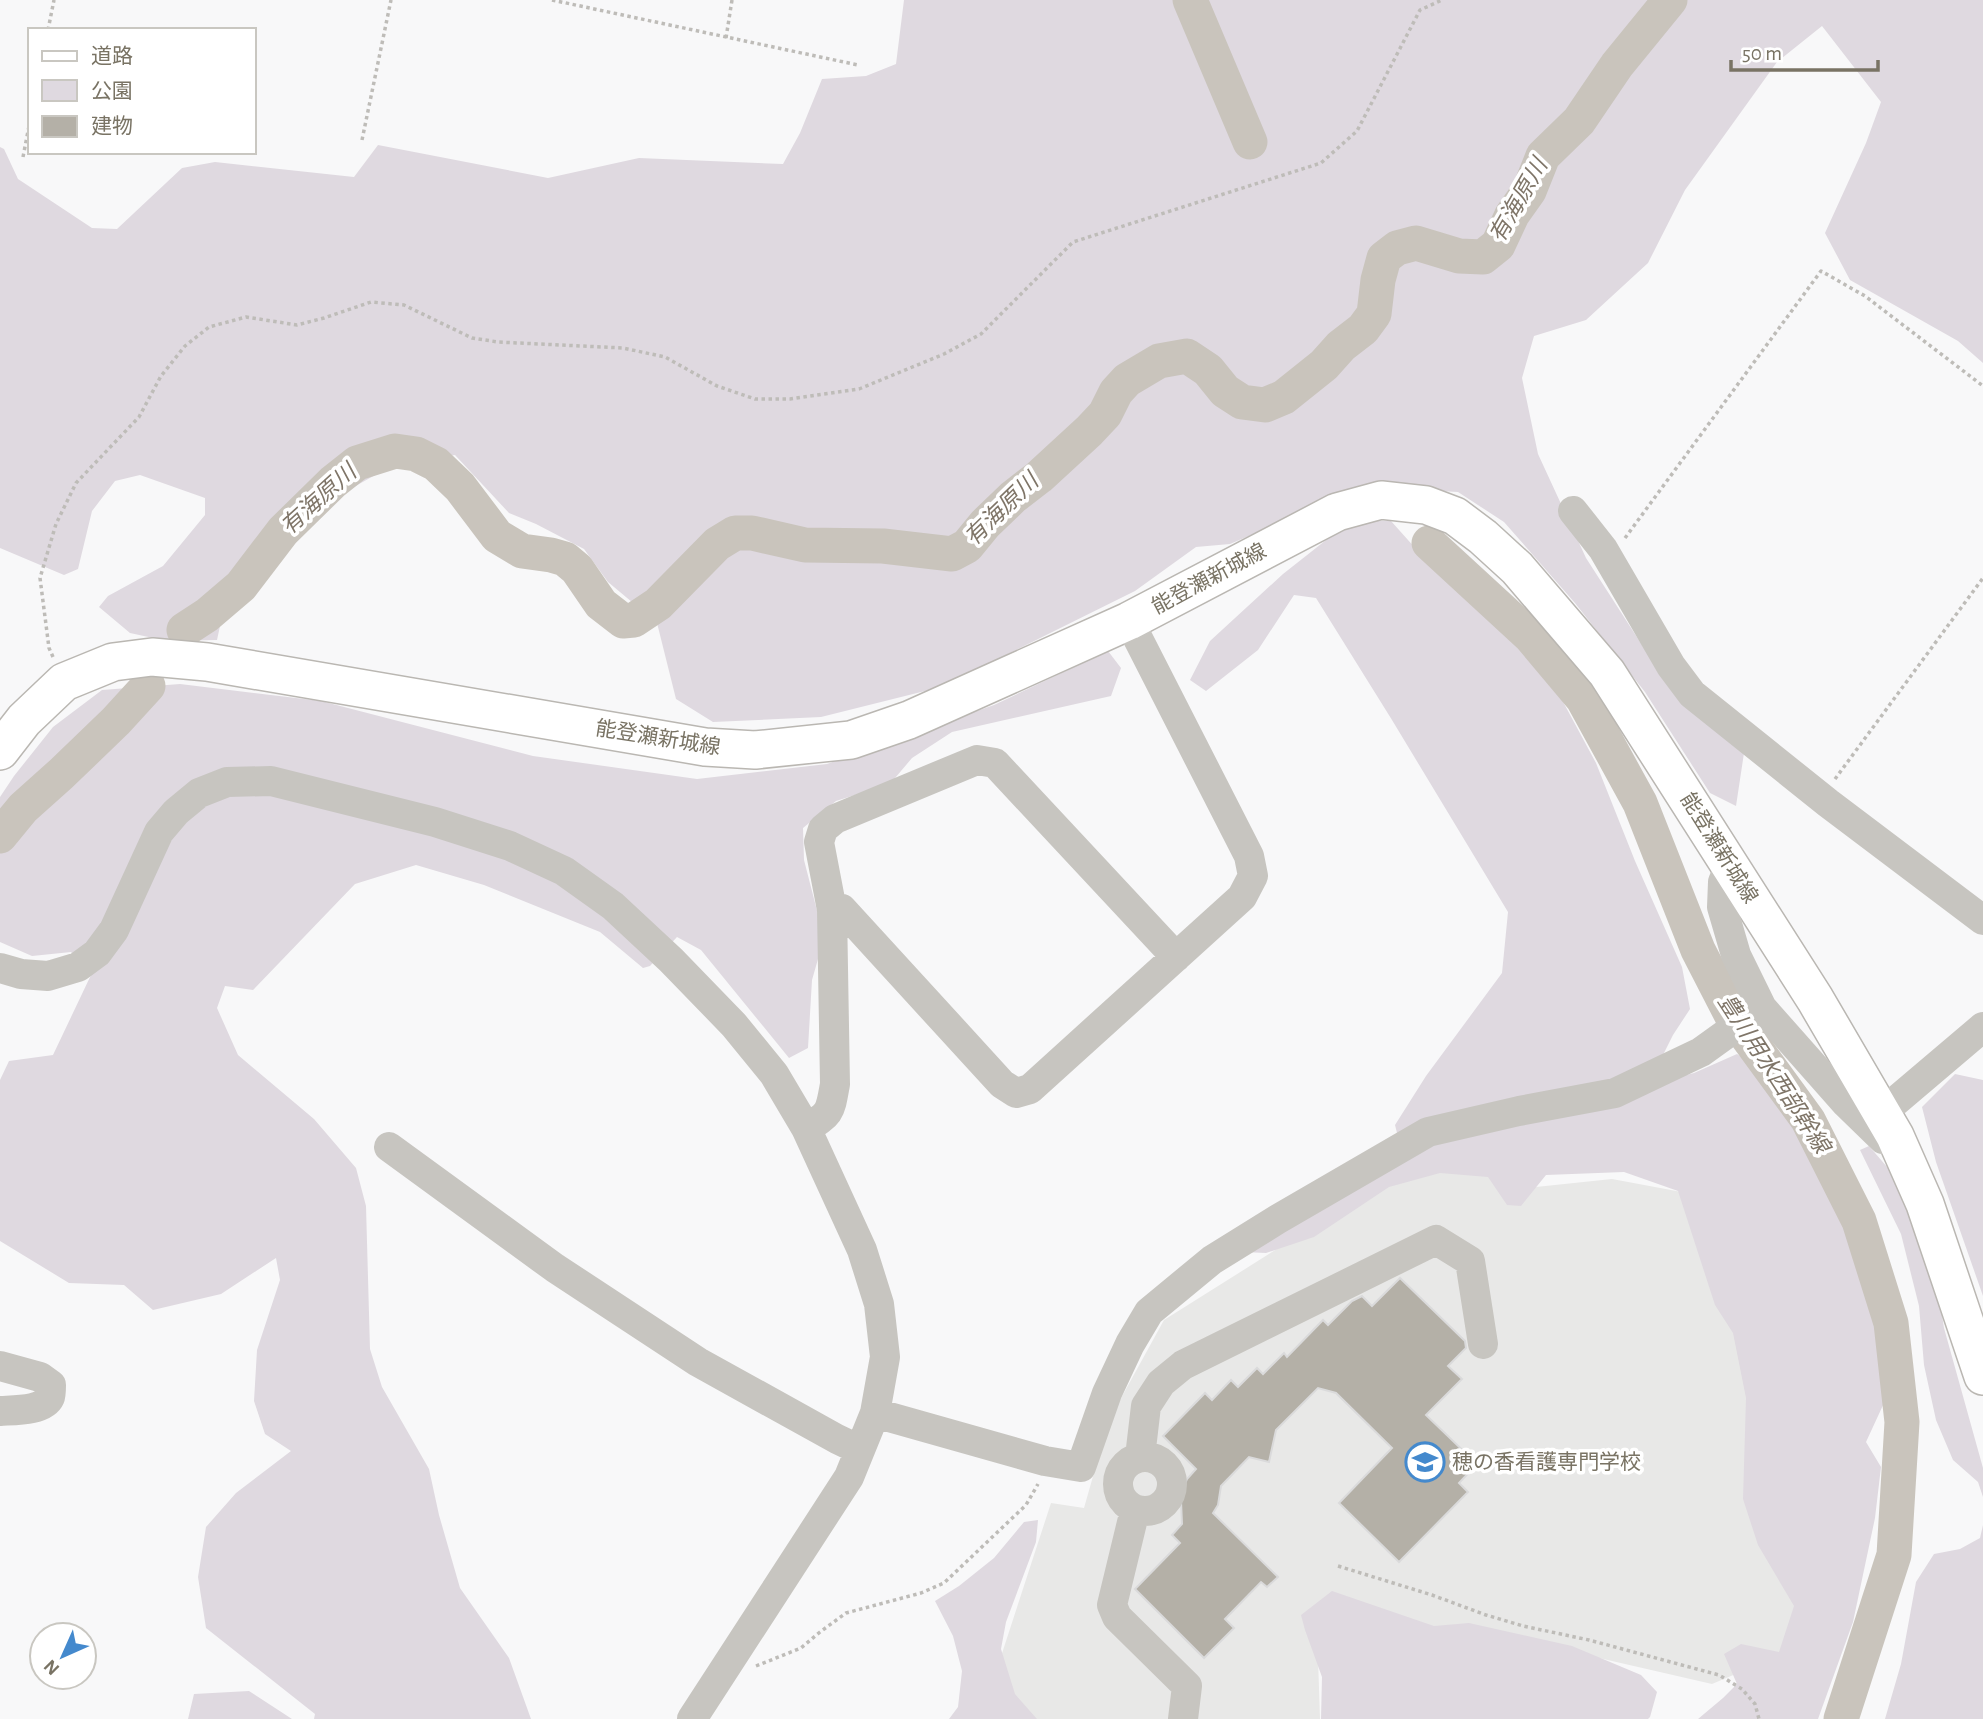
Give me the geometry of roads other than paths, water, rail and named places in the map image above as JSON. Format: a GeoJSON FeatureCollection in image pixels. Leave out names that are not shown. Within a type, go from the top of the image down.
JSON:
{"type":"FeatureCollection","features":[{"type":"Feature","properties":{"kind":"main road","name":"能登瀬新城線"},"geometry":{"type":"LineString","coordinates":[[0,751],[24,720],[64,682],[113,662],[152,657],[207,662],[705,747],[754,750],[851,740],[897,724],[1129,621],[1337,512],[1381,500],[1426,505],[1455,516],[1517,568],[1607,673],[1730,865],[1815,999],[1888,1122],[1925,1204],[1983,1376]]}},
{"type":"Feature","properties":{"kind":"street"},"geometry":{"type":"LineString","coordinates":[[1573,511],[1608,558],[1671,666],[1692,694],[1821,797],[1983,920]]}},
{"type":"Feature","properties":{"kind":"street"},"geometry":{"type":"LineString","coordinates":[[832,910],[842,909],[1002,1084],[1016,1093],[1030,1089],[1242,897],[1253,876],[1249,856],[1129,621]]}},
{"type":"Feature","properties":{"kind":"street"},"geometry":{"type":"LineString","coordinates":[[806,1128],[825,1118],[830,1109],[835,1084],[832,910],[819,842],[823,829],[835,818],[977,760],[995,764],[1176,957]]}},
{"type":"Feature","properties":{"kind":"street"},"geometry":{"type":"LineString","coordinates":[[0,968],[21,974],[48,976],[78,967],[97,953],[114,930],[159,832],[176,812],[199,793],[227,782],[271,781],[435,822],[510,846],[564,871],[613,906],[671,960],[734,1025],[775,1074],[806,1128],[862,1251],[879,1304],[885,1357],[875,1413],[849,1476],[692,1719]]}},
{"type":"Feature","properties":{"kind":"street"},"geometry":{"type":"LineString","coordinates":[[1730,865],[1723,882],[1722,907],[1736,955],[1758,1011],[1883,1139],[1897,1100],[1983,1027]]}},
{"type":"Feature","properties":{"kind":"street"},"geometry":{"type":"LineString","coordinates":[[1081,1468],[1107,1393],[1130,1344],[1149,1312],[1212,1260],[1428,1132],[1519,1111],[1615,1094],[1701,1052],[1758,1011]]}},
{"type":"Feature","properties":{"kind":"street"},"geometry":{"type":"LineString","coordinates":[[389,1147],[555,1268],[698,1362],[860,1450]]}},
{"type":"Feature","properties":{"kind":"street"},"geometry":{"type":"LineString","coordinates":[[875,1413],[1045,1461],[1081,1468],[1129,1466],[1150,1457],[1159,1460],[1171,1475],[1171,1493],[1160,1507],[1144,1511],[1135,1510],[1128,1505],[1118,1491],[1129,1466],[1146,1406],[1161,1383],[1183,1365],[1436,1240],[1469,1261],[1483,1344]]}},
{"type":"Feature","properties":{"kind":"street"},"geometry":{"type":"LineString","coordinates":[[0,1366],[40,1377],[51,1385],[50,1396],[46,1402],[30,1409],[0,1411]]}},
{"type":"Feature","properties":{"kind":"street"},"geometry":{"type":"LineString","coordinates":[[1135,1510],[1112,1605],[1117,1617],[1187,1686],[1183,1719]]}},
{"type":"Feature","properties":{"kind":"waterway","name":"豊川用水西部幹線"},"geometry":{"type":"LineString","coordinates":[[1190,0],[1250,142]]}},
{"type":"Feature","properties":{"kind":"waterway","name":"有海原川"},"geometry":{"type":"LineString","coordinates":[[184,630],[207,615],[241,586],[283,531],[333,482],[357,463],[395,451],[416,454],[436,464],[460,487],[497,536],[522,551],[565,559],[577,569],[601,604],[623,621],[634,620],[658,604],[717,544],[735,533],[752,533],[805,545],[883,546],[952,554],[967,546],[1013,497],[1089,431],[1105,414],[1116,392],[1127,380],[1159,361],[1187,356],[1208,370],[1225,391],[1242,402],[1265,405],[1284,397],[1363,329],[1374,314],[1384,258],[1397,248],[1416,243],[1459,256],[1483,257],[1498,245],[1512,215],[1529,191],[1543,156],[1579,121],[1617,65],[1670,0]]}},
{"type":"Feature","properties":{"kind":"waterway","name":"豊川用水西部幹線"},"geometry":{"type":"LineString","coordinates":[[1429,543],[1531,637],[1583,699],[1640,803],[1698,950],[1732,1016],[1808,1120],[1859,1221],[1891,1323],[1902,1422],[1894,1555],[1841,1719]]}},
{"type":"Feature","properties":{"kind":"waterway","name":"有海原川"},"geometry":{"type":"LineString","coordinates":[[0,836],[23,808],[116,721],[148,686]]}},
{"type":"Feature","properties":{"kind":"place","name":"穂の香看護専門学校"},"geometry":{"type":"Point","coordinates":[1425,1462]}}]}
